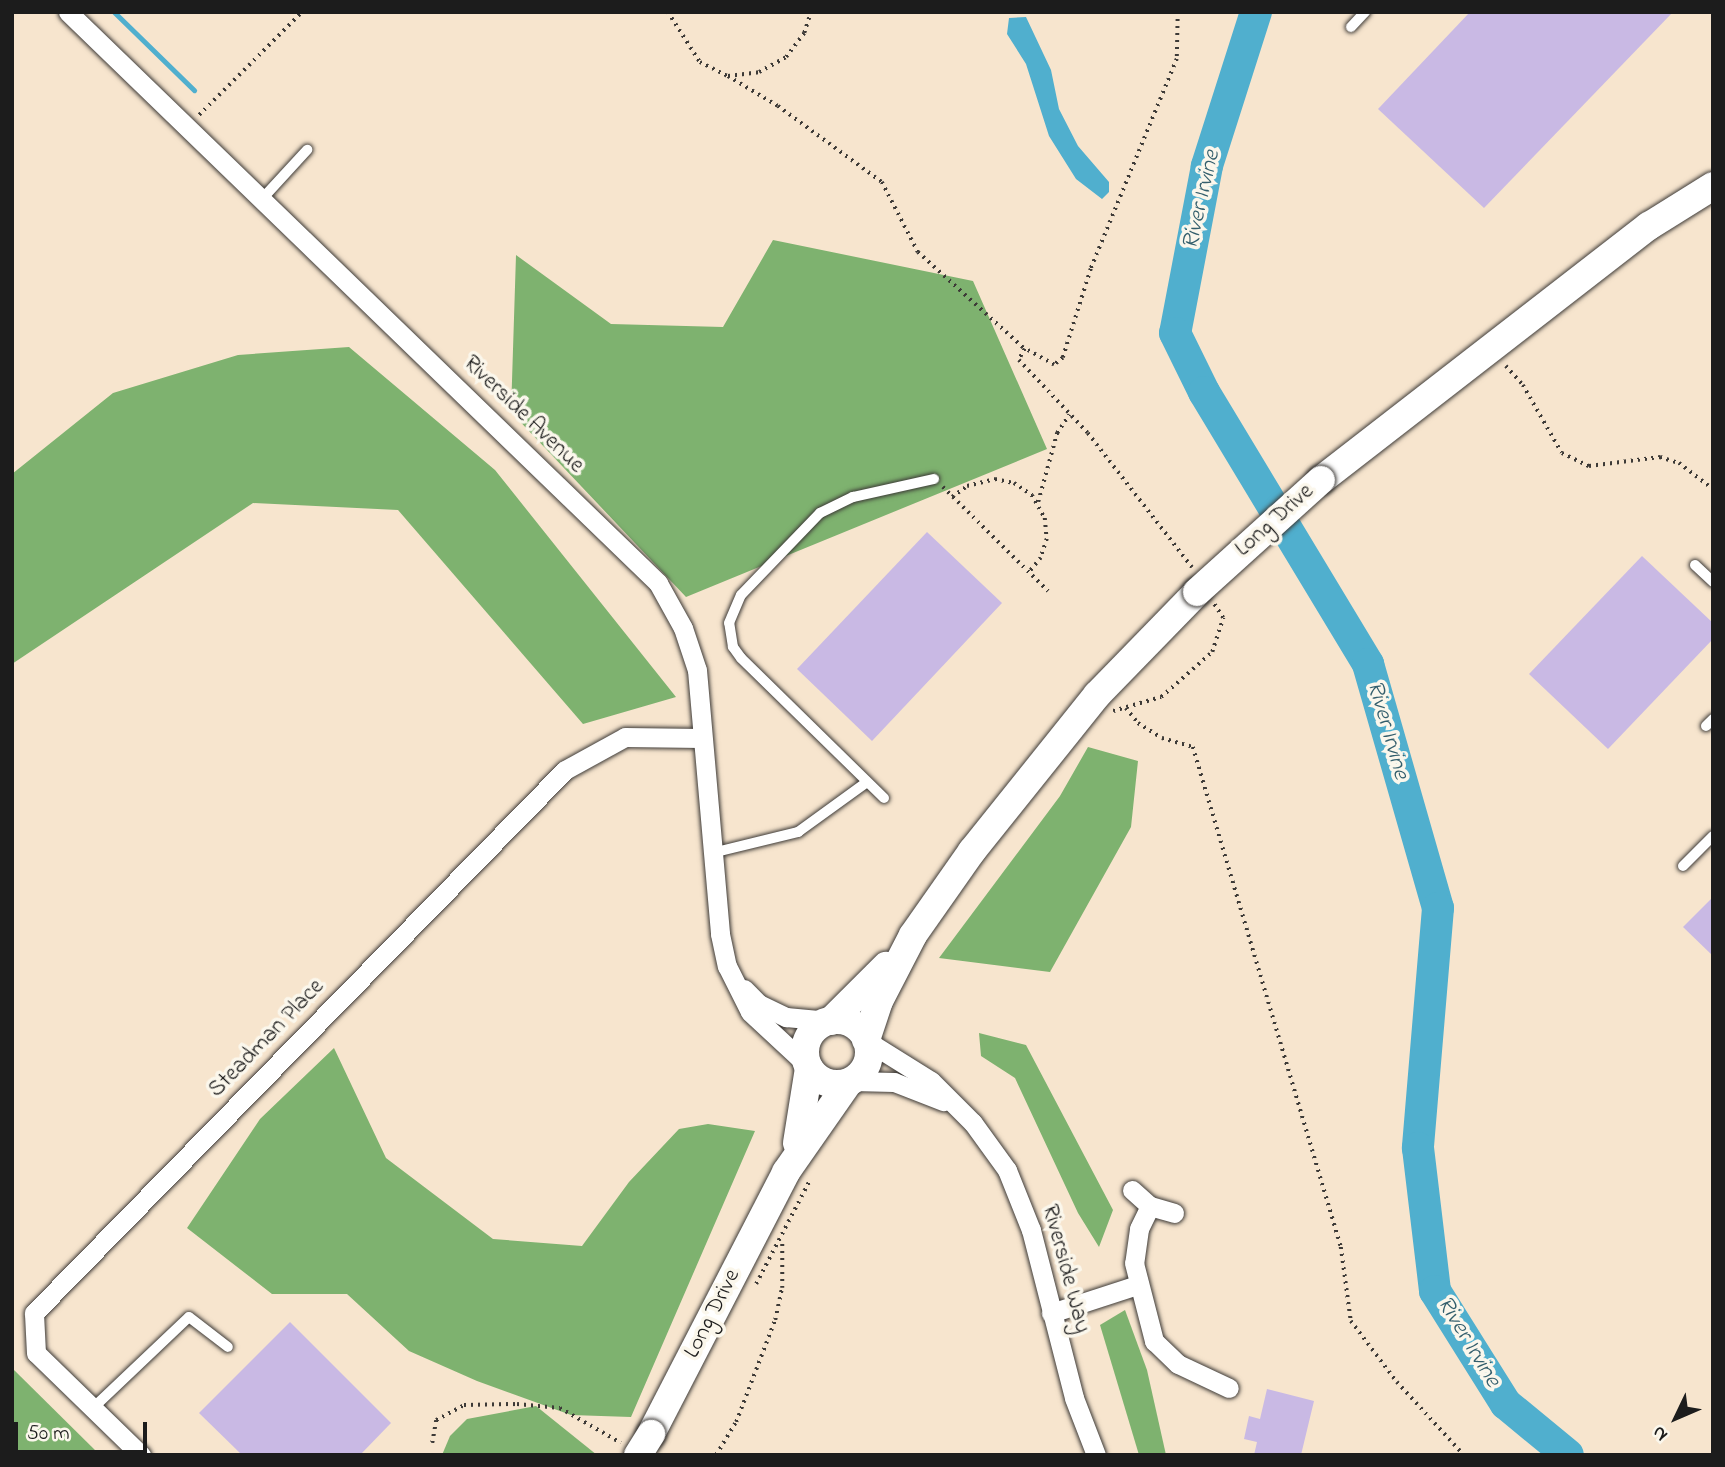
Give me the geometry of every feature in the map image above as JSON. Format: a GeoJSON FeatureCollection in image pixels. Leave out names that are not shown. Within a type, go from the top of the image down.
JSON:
{"type":"FeatureCollection","features":[{"type":"Feature","properties":{"kind":"main road","name":"Long Drive"},"geometry":{"type":"LineString","coordinates":[[830,1021],[913,935],[1063,735],[1197,592],[1321,480],[1649,226],[1713,186]]}},
{"type":"Feature","properties":{"kind":"main road","name":"Long Drive"},"geometry":{"type":"LineString","coordinates":[[867,1040],[879,1001],[913,935]]}},
{"type":"Feature","properties":{"kind":"main road"},"geometry":{"type":"LineString","coordinates":[[830,1021],[852,1024],[867,1040],[868,1060],[850,1082],[830,1084],[808,1066],[806,1043],[811,1033],[830,1021]]}},
{"type":"Feature","properties":{"kind":"main road","name":"Long Drive"},"geometry":{"type":"LineString","coordinates":[[800,1172],[808,1066]]}},
{"type":"Feature","properties":{"kind":"main road","name":"Long Drive"},"geometry":{"type":"LineString","coordinates":[[639,1446],[850,1082]]}},
{"type":"Feature","properties":{"kind":"street","name":"Riverside Avenue"},"geometry":{"type":"LineString","coordinates":[[68,12],[644,565],[670,601],[691,649],[698,678],[712,853],[727,966],[750,1013],[808,1066]]}},
{"type":"Feature","properties":{"kind":"street","name":"Steadman Place"},"geometry":{"type":"LineString","coordinates":[[141,1455],[36,1353],[34,1313],[565,770],[625,737],[701,738]]}},
{"type":"Feature","properties":{"kind":"street"},"geometry":{"type":"LineString","coordinates":[[727,966],[746,991],[773,1012],[800,1020],[830,1021]]}},
{"type":"Feature","properties":{"kind":"street","name":"Riverside Way"},"geometry":{"type":"LineString","coordinates":[[867,1040],[931,1081],[960,1109],[995,1150],[1016,1187],[1074,1398],[1096,1455]]}},
{"type":"Feature","properties":{"kind":"street","name":"Riverside Way"},"geometry":{"type":"LineString","coordinates":[[850,1082],[894,1082],[960,1109]]}},
{"type":"Feature","properties":{"kind":"street"},"geometry":{"type":"LineString","coordinates":[[1132,1190],[1150,1206],[1174,1213]]}},
{"type":"Feature","properties":{"kind":"street"},"geometry":{"type":"LineString","coordinates":[[1150,1206],[1135,1246],[1137,1285],[1154,1341],[1164,1355],[1229,1388]]}},
{"type":"Feature","properties":{"kind":"street"},"geometry":{"type":"LineString","coordinates":[[1051,1313],[1137,1285]]}},
{"type":"Feature","properties":{"kind":"lane"},"geometry":{"type":"LineString","coordinates":[[1351,27],[1365,12]]}},
{"type":"Feature","properties":{"kind":"lane"},"geometry":{"type":"LineString","coordinates":[[262,199],[307,150]]}},
{"type":"Feature","properties":{"kind":"lane"},"geometry":{"type":"LineString","coordinates":[[884,798],[741,658],[730,635],[732,612],[741,595],[820,513],[853,497],[934,479]]}},
{"type":"Feature","properties":{"kind":"lane"},"geometry":{"type":"LineString","coordinates":[[1695,565],[1713,582]]}},
{"type":"Feature","properties":{"kind":"lane"},"geometry":{"type":"LineString","coordinates":[[712,853],[798,832],[867,782]]}},
{"type":"Feature","properties":{"kind":"lane"},"geometry":{"type":"LineString","coordinates":[[1683,866],[1713,836]]}},
{"type":"Feature","properties":{"kind":"lane"},"geometry":{"type":"LineString","coordinates":[[93,1408],[188,1317],[228,1347]]}},
{"type":"Feature","properties":{"kind":"path"},"geometry":{"type":"LineString","coordinates":[[187,126],[302,12]]}},
{"type":"Feature","properties":{"kind":"path"},"geometry":{"type":"LineString","coordinates":[[668,12],[700,62],[778,106],[882,182],[918,252],[1024,349],[1054,365],[1063,358],[1091,269],[1177,59],[1178,12]]}},
{"type":"Feature","properties":{"kind":"path"},"geometry":{"type":"LineString","coordinates":[[728,76],[759,72],[786,57],[804,33],[811,12]]}},
{"type":"Feature","properties":{"kind":"path"},"geometry":{"type":"LineString","coordinates":[[1024,349],[1020,360],[1183,553]]}},
{"type":"Feature","properties":{"kind":"path"},"geometry":{"type":"LineString","coordinates":[[1503,363],[1522,384],[1562,453],[1589,466],[1660,457],[1679,463],[1713,489]]}},
{"type":"Feature","properties":{"kind":"path"},"geometry":{"type":"LineString","coordinates":[[1029,573],[1041,558],[1046,539],[1038,502],[1057,433],[1069,415]]}},
{"type":"Feature","properties":{"kind":"path"},"geometry":{"type":"LineString","coordinates":[[934,479],[1048,591]]}},
{"type":"Feature","properties":{"kind":"path"},"geometry":{"type":"LineString","coordinates":[[952,497],[967,486],[995,479],[1014,483],[1038,502]]}},
{"type":"Feature","properties":{"kind":"path"},"geometry":{"type":"LineString","coordinates":[[1118,699],[1105,714],[1161,697],[1186,679],[1212,652],[1223,618]]}},
{"type":"Feature","properties":{"kind":"path"},"geometry":{"type":"LineString","coordinates":[[1125,708],[1138,723],[1162,738],[1193,747],[1341,1247],[1351,1321],[1397,1382],[1464,1455]]}},
{"type":"Feature","properties":{"kind":"path"},"geometry":{"type":"LineString","coordinates":[[716,1455],[736,1422],[775,1320],[782,1288],[782,1239],[800,1172]]}},
{"type":"Feature","properties":{"kind":"path"},"geometry":{"type":"LineString","coordinates":[[432,1443],[436,1420],[464,1405],[517,1404],[560,1408],[639,1446]]}},
{"type":"Feature","properties":{"kind":"green space"},"geometry":{"type":"Polygon","coordinates":[[[773,240],[973,281],[1047,449],[686,597],[511,412],[516,255],[611,324],[723,327],[773,240]]]}},
{"type":"Feature","properties":{"kind":"green space"},"geometry":{"type":"Polygon","coordinates":[[[349,347],[495,470],[676,697],[583,724],[398,510],[253,503],[12,664],[12,474],[113,393],[238,355],[349,347]]]}},
{"type":"Feature","properties":{"kind":"green space"},"geometry":{"type":"Polygon","coordinates":[[[1088,747],[1138,761],[1131,827],[1050,972],[939,958],[1060,796],[1088,747]]]}},
{"type":"Feature","properties":{"kind":"green space"},"geometry":{"type":"Polygon","coordinates":[[[979,1033],[1026,1045],[1113,1210],[1099,1247],[1078,1213],[1015,1078],[981,1056],[979,1033]]]}},
{"type":"Feature","properties":{"kind":"green space"},"geometry":{"type":"Polygon","coordinates":[[[334,1048],[386,1158],[493,1239],[582,1246],[629,1182],[679,1129],[708,1124],[755,1131],[631,1417],[571,1415],[477,1381],[409,1351],[347,1294],[272,1294],[187,1228],[260,1119],[334,1048]]]}},
{"type":"Feature","properties":{"kind":"green space"},"geometry":{"type":"Polygon","coordinates":[[[1125,1310],[1147,1370],[1166,1455],[1139,1455],[1100,1325],[1125,1310]]]}},
{"type":"Feature","properties":{"kind":"green space"},"geometry":{"type":"Polygon","coordinates":[[[12,1368],[100,1455],[12,1455],[12,1368]]]}},
{"type":"Feature","properties":{"kind":"green space"},"geometry":{"type":"Polygon","coordinates":[[[536,1406],[597,1455],[442,1455],[450,1436],[467,1419],[536,1406]]]}},
{"type":"Feature","properties":{"kind":"water"},"geometry":{"type":"Polygon","coordinates":[[[1026,17],[1051,70],[1059,109],[1078,146],[1109,182],[1109,192],[1102,199],[1076,179],[1049,136],[1026,64],[1007,34],[1009,18],[1026,17]]]}},
{"type":"Feature","properties":{"kind":"building"},"geometry":{"type":"Polygon","coordinates":[[[1470,12],[1673,12],[1484,208],[1378,109],[1470,12]]]}},
{"type":"Feature","properties":{"kind":"building"},"geometry":{"type":"Polygon","coordinates":[[[927,532],[1002,603],[872,741],[797,669],[927,532]]]}},
{"type":"Feature","properties":{"kind":"building"},"geometry":{"type":"Polygon","coordinates":[[[1642,556],[1713,623],[1713,639],[1608,749],[1529,674],[1642,556]]]}},
{"type":"Feature","properties":{"kind":"building"},"geometry":{"type":"Polygon","coordinates":[[[1713,897],[1713,956],[1683,927],[1713,897]]]}},
{"type":"Feature","properties":{"kind":"building"},"geometry":{"type":"Polygon","coordinates":[[[290,1322],[391,1423],[360,1455],[242,1455],[199,1413],[290,1322]]]}},
{"type":"Feature","properties":{"kind":"building"},"geometry":{"type":"Polygon","coordinates":[[[1267,1389],[1314,1401],[1301,1455],[1254,1455],[1257,1442],[1244,1439],[1249,1416],[1260,1419],[1267,1389]]]}},
{"type":"Feature","properties":{"kind":"waterway"},"geometry":{"type":"LineString","coordinates":[[114,12],[194,90]]}},
{"type":"Feature","properties":{"kind":"waterway","name":"River Irvine"},"geometry":{"type":"LineString","coordinates":[[1256,12],[1207,166],[1175,333],[1204,392],[1368,664],[1438,908],[1418,1148],[1435,1291],[1506,1404],[1568,1455]]}}]}
